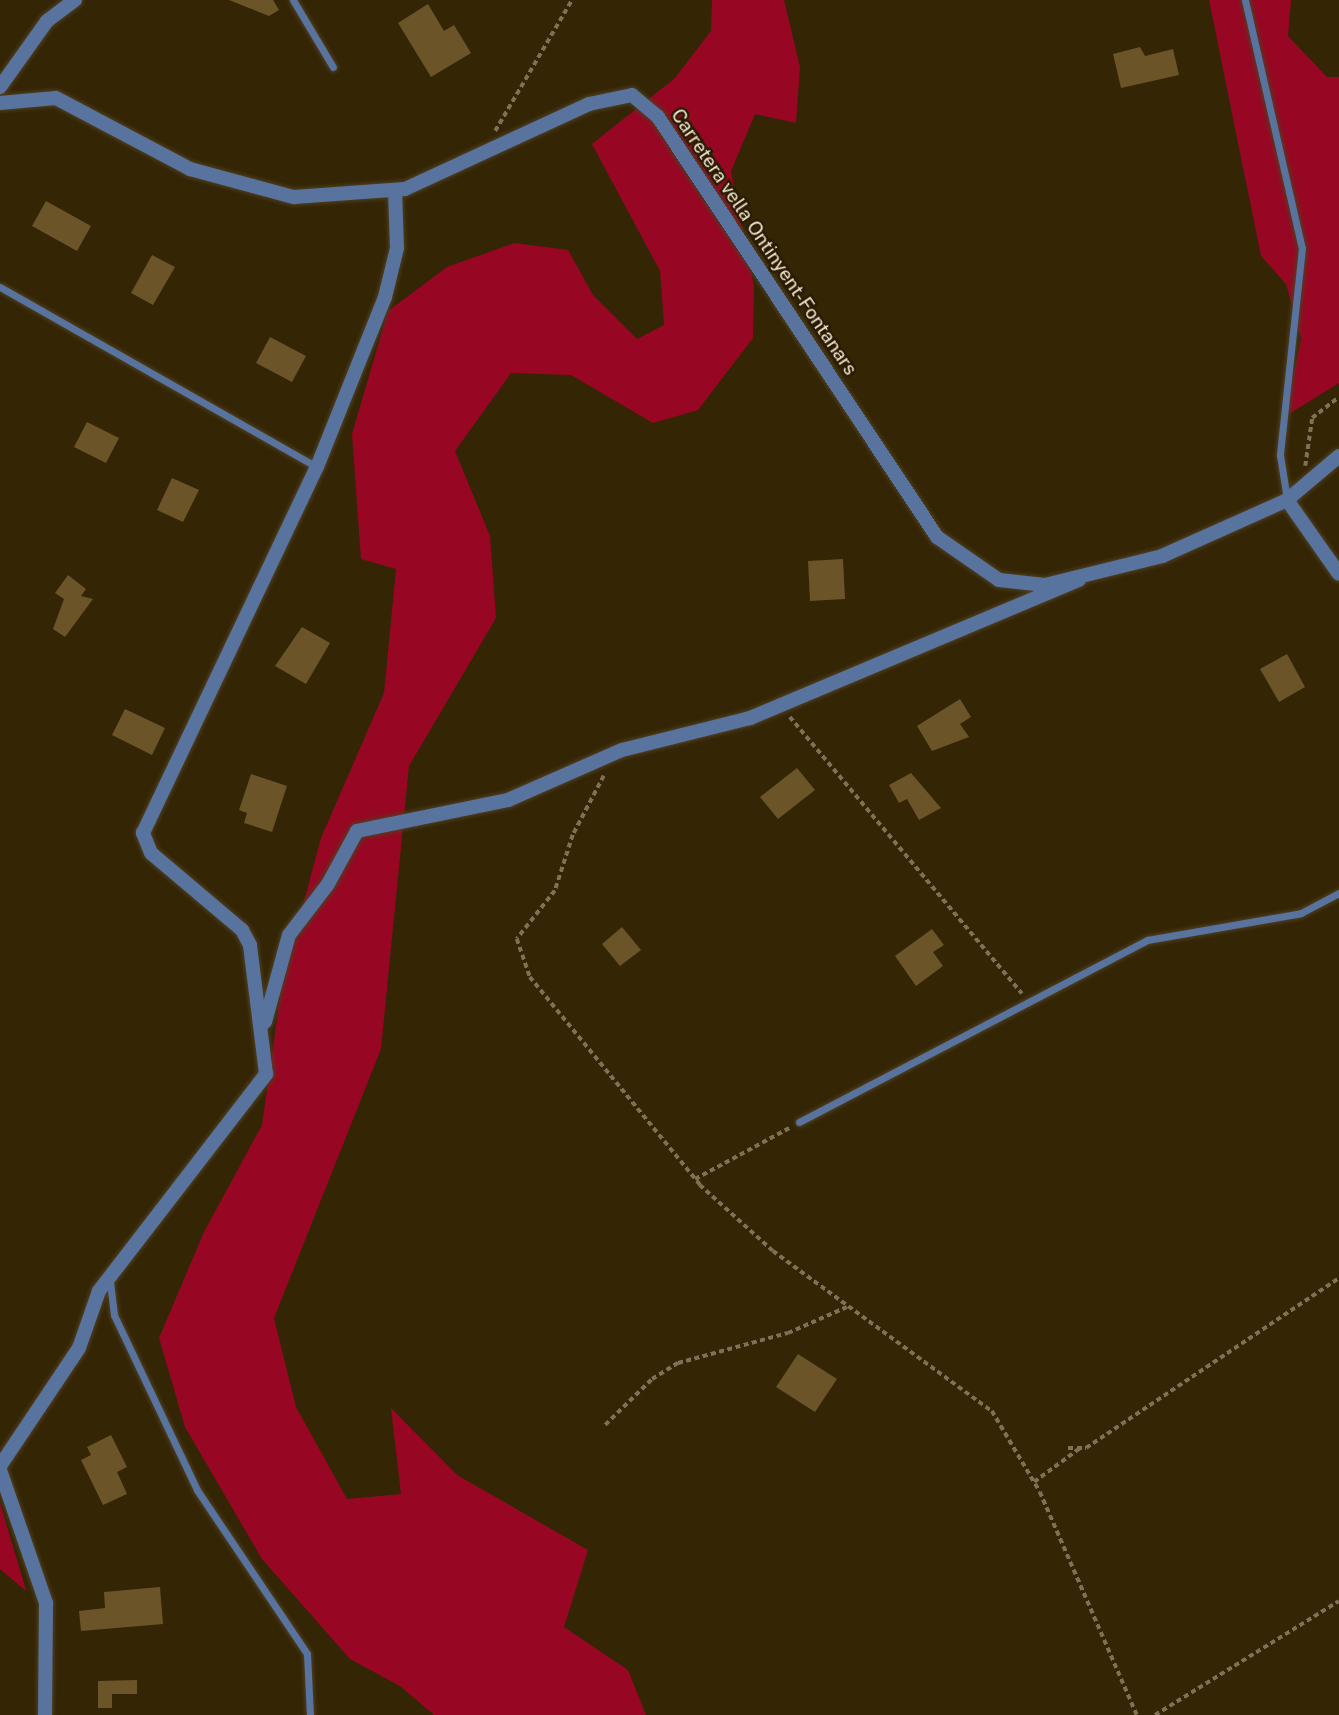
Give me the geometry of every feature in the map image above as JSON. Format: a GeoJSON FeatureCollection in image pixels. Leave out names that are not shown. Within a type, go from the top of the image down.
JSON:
{"type":"FeatureCollection","features":[{"type":"Feature","properties":{"kind":"street"},"geometry":{"type":"LineString","coordinates":[[0,87],[47,21],[75,0]]}},
{"type":"Feature","properties":{"kind":"street","name":"Carretera vella Ontinyent-Fontanars"},"geometry":{"type":"LineString","coordinates":[[0,103],[55,98],[190,169],[244,187],[294,197],[395,190],[481,157],[612,95],[647,103],[937,537],[999,580],[1045,585],[1079,580],[1162,556],[1287,500],[1339,456]]}},
{"type":"Feature","properties":{"kind":"street"},"geometry":{"type":"LineString","coordinates":[[45,1715],[47,1603],[0,1468],[79,1348],[111,1274],[261,1087],[267,1060],[242,930],[151,853],[142,833],[317,467],[393,274],[395,190]]}},
{"type":"Feature","properties":{"kind":"street"},"geometry":{"type":"LineString","coordinates":[[1287,500],[1339,574]]}},
{"type":"Feature","properties":{"kind":"street"},"geometry":{"type":"LineString","coordinates":[[263,1030],[289,935],[328,884],[357,831],[508,800],[622,750],[779,706],[1079,580]]}},
{"type":"Feature","properties":{"kind":"lane"},"geometry":{"type":"LineString","coordinates":[[293,0],[333,67]]}},
{"type":"Feature","properties":{"kind":"lane"},"geometry":{"type":"LineString","coordinates":[[1245,0],[1269,127],[1302,248],[1280,455],[1287,500]]}},
{"type":"Feature","properties":{"kind":"lane"},"geometry":{"type":"LineString","coordinates":[[0,287],[317,467]]}},
{"type":"Feature","properties":{"kind":"lane"},"geometry":{"type":"LineString","coordinates":[[799,1122],[1147,940],[1301,913],[1339,893]]}},
{"type":"Feature","properties":{"kind":"lane"},"geometry":{"type":"LineString","coordinates":[[111,1274],[114,1315],[197,1490],[307,1654],[310,1715]]}},
{"type":"Feature","properties":{"kind":"path"},"geometry":{"type":"LineString","coordinates":[[481,157],[572,0]]}},
{"type":"Feature","properties":{"kind":"path"},"geometry":{"type":"LineString","coordinates":[[1305,485],[1312,418],[1339,397]]}},
{"type":"Feature","properties":{"kind":"path"},"geometry":{"type":"LineString","coordinates":[[779,706],[1030,1003]]}},
{"type":"Feature","properties":{"kind":"path"},"geometry":{"type":"LineString","coordinates":[[622,750],[573,835],[555,891],[517,939],[519,954],[571,1032],[695,1179],[847,1307],[992,1411],[1034,1482],[1137,1715]]}},
{"type":"Feature","properties":{"kind":"path"},"geometry":{"type":"LineString","coordinates":[[695,1179],[799,1122]]}},
{"type":"Feature","properties":{"kind":"path"},"geometry":{"type":"LineString","coordinates":[[1034,1482],[1080,1448],[1339,1278]]}},
{"type":"Feature","properties":{"kind":"path"},"geometry":{"type":"LineString","coordinates":[[606,1425],[652,1379],[678,1363],[788,1333],[847,1307]]}},
{"type":"Feature","properties":{"kind":"path"},"geometry":{"type":"LineString","coordinates":[[1068,1447],[1080,1448]]}},
{"type":"Feature","properties":{"kind":"path"},"geometry":{"type":"LineString","coordinates":[[1155,1715],[1339,1601]]}},
{"type":"Feature","properties":{"kind":"shaded area"},"geometry":{"type":"Polygon","coordinates":[[[712,0],[784,0],[800,67],[796,123],[755,114],[731,171],[754,286],[753,338],[698,410],[653,423],[571,375],[511,373],[455,451],[490,536],[496,618],[409,766],[381,1049],[274,1318],[296,1407],[347,1499],[401,1494],[391,1408],[457,1475],[588,1550],[564,1627],[628,1670],[646,1715],[434,1715],[400,1686],[350,1659],[262,1559],[185,1427],[159,1338],[204,1232],[262,1125],[282,983],[321,838],[384,693],[396,569],[361,559],[352,434],[388,311],[447,267],[514,243],[568,250],[593,295],[637,339],[664,325],[660,271],[592,144],[675,78],[711,31],[712,0]]]}},
{"type":"Feature","properties":{"kind":"shaded area"},"geometry":{"type":"Polygon","coordinates":[[[1209,0],[1291,0],[1288,36],[1327,77],[1339,77],[1339,383],[1284,417],[1301,339],[1286,284],[1261,256],[1209,0]]]}},
{"type":"Feature","properties":{"kind":"shaded area"},"geometry":{"type":"Polygon","coordinates":[[[0,1503],[26,1590],[26,1591],[0,1569],[0,1503]]]}},
{"type":"Feature","properties":{"kind":"building"},"geometry":{"type":"Polygon","coordinates":[[[229,0],[273,0],[279,10],[269,16],[229,0]]]}},
{"type":"Feature","properties":{"kind":"building"},"geometry":{"type":"Polygon","coordinates":[[[428,4],[444,31],[454,25],[471,53],[431,77],[398,23],[428,4]]]}},
{"type":"Feature","properties":{"kind":"building"},"geometry":{"type":"Polygon","coordinates":[[[1140,47],[1145,56],[1173,49],[1179,75],[1121,88],[1113,54],[1140,47]]]}},
{"type":"Feature","properties":{"kind":"building"},"geometry":{"type":"Polygon","coordinates":[[[46,201],[91,226],[77,251],[32,226],[46,201]]]}},
{"type":"Feature","properties":{"kind":"building"},"geometry":{"type":"Polygon","coordinates":[[[152,255],[175,267],[153,305],[131,293],[152,255]]]}},
{"type":"Feature","properties":{"kind":"building"},"geometry":{"type":"Polygon","coordinates":[[[270,337],[306,356],[292,382],[256,363],[270,337]]]}},
{"type":"Feature","properties":{"kind":"building"},"geometry":{"type":"Polygon","coordinates":[[[87,422],[119,438],[106,463],[74,447],[87,422]]]}},
{"type":"Feature","properties":{"kind":"building"},"geometry":{"type":"Polygon","coordinates":[[[172,478],[199,490],[183,522],[157,510],[172,478]]]}},
{"type":"Feature","properties":{"kind":"building"},"geometry":{"type":"Polygon","coordinates":[[[843,559],[845,599],[810,601],[808,561],[843,559]]]}},
{"type":"Feature","properties":{"kind":"building"},"geometry":{"type":"Polygon","coordinates":[[[68,575],[86,589],[81,596],[93,599],[65,637],[53,629],[64,599],[55,593],[68,575]]]}},
{"type":"Feature","properties":{"kind":"building"},"geometry":{"type":"Polygon","coordinates":[[[302,627],[330,643],[306,684],[275,666],[302,627]]]}},
{"type":"Feature","properties":{"kind":"building"},"geometry":{"type":"Polygon","coordinates":[[[1287,654],[1305,687],[1279,702],[1260,669],[1287,654]]]}},
{"type":"Feature","properties":{"kind":"building"},"geometry":{"type":"Polygon","coordinates":[[[960,699],[971,717],[960,724],[969,737],[932,751],[917,726],[960,699]]]}},
{"type":"Feature","properties":{"kind":"building"},"geometry":{"type":"Polygon","coordinates":[[[125,709],[165,728],[152,755],[112,735],[125,709]]]}},
{"type":"Feature","properties":{"kind":"building"},"geometry":{"type":"Polygon","coordinates":[[[797,768],[815,790],[778,819],[760,797],[797,768]]]}},
{"type":"Feature","properties":{"kind":"building"},"geometry":{"type":"Polygon","coordinates":[[[911,773],[941,808],[919,820],[907,799],[899,803],[889,785],[911,773]]]}},
{"type":"Feature","properties":{"kind":"building"},"geometry":{"type":"Polygon","coordinates":[[[251,774],[287,786],[272,832],[244,823],[247,813],[239,810],[251,774]]]}},
{"type":"Feature","properties":{"kind":"building"},"geometry":{"type":"Polygon","coordinates":[[[622,927],[641,950],[620,966],[602,944],[622,927]]]}},
{"type":"Feature","properties":{"kind":"building"},"geometry":{"type":"Polygon","coordinates":[[[932,929],[944,945],[933,952],[943,966],[916,986],[895,956],[932,929]]]}},
{"type":"Feature","properties":{"kind":"building"},"geometry":{"type":"Polygon","coordinates":[[[798,1354],[837,1379],[815,1412],[776,1387],[798,1354]]]}},
{"type":"Feature","properties":{"kind":"building"},"geometry":{"type":"Polygon","coordinates":[[[111,1435],[127,1467],[117,1472],[127,1494],[103,1505],[81,1460],[91,1455],[87,1447],[111,1435]]]}},
{"type":"Feature","properties":{"kind":"building"},"geometry":{"type":"Polygon","coordinates":[[[160,1587],[163,1624],[81,1631],[79,1611],[105,1608],[104,1592],[160,1587]]]}},
{"type":"Feature","properties":{"kind":"building"},"geometry":{"type":"Polygon","coordinates":[[[137,1680],[137,1694],[112,1694],[112,1708],[98,1708],[98,1681],[137,1680]]]}}]}
